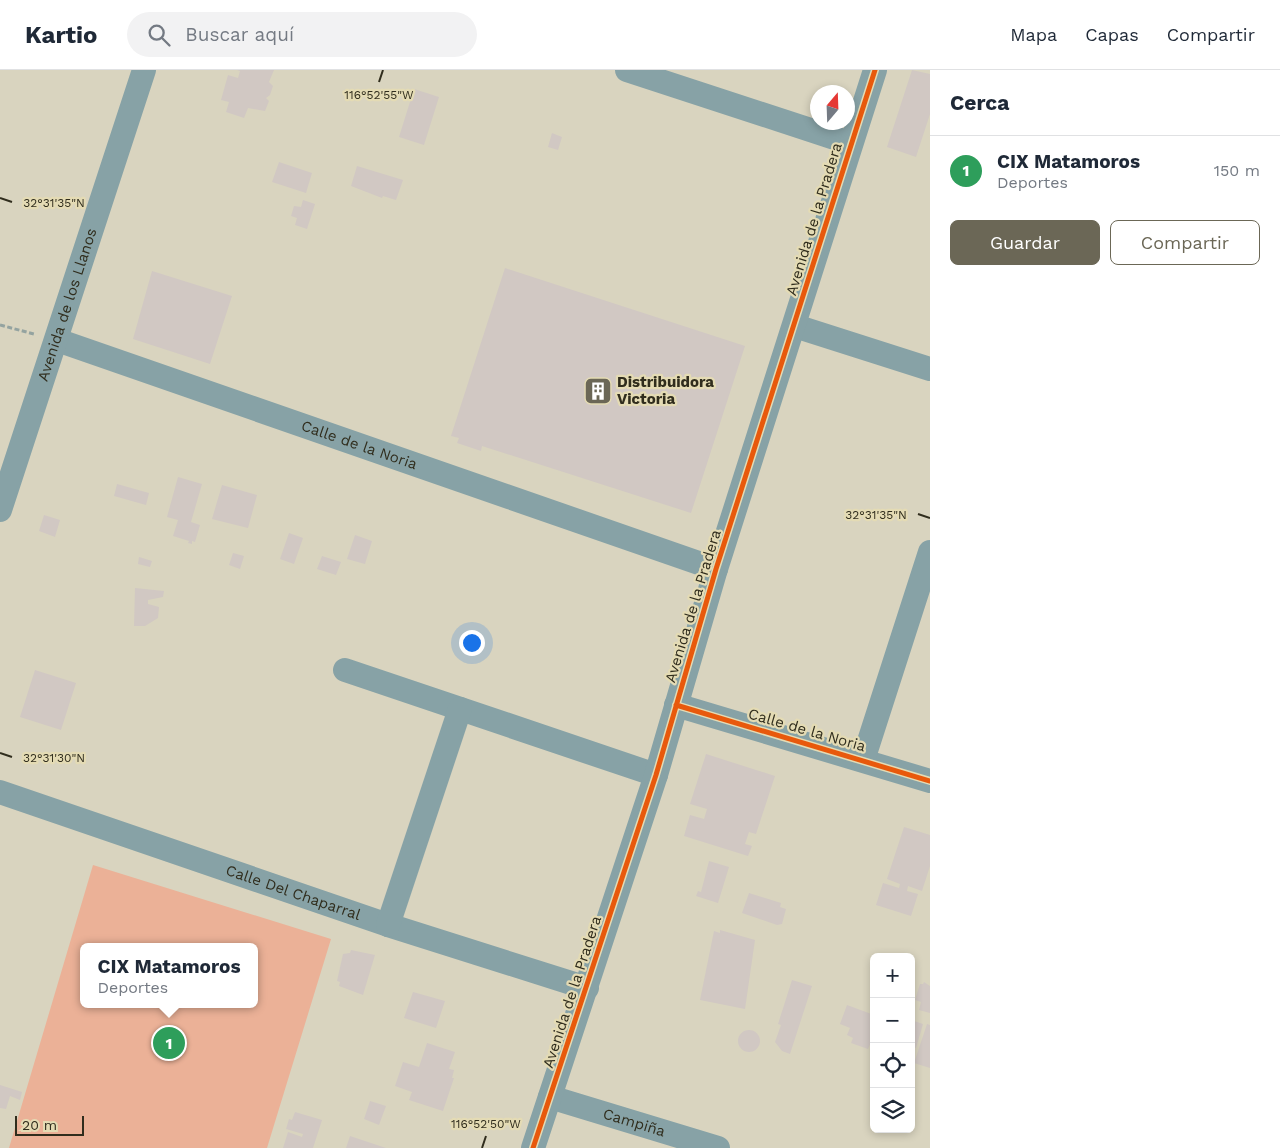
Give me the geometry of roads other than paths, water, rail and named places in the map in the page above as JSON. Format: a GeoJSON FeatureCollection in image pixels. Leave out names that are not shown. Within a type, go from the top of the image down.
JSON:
{"type":"FeatureCollection","features":[{"type":"Feature","properties":{"kind":"street","name":"Avenida de los Llanos"},"geometry":{"type":"LineString","coordinates":[[0,510],[144,70]]}},
{"type":"Feature","properties":{"kind":"street"},"geometry":{"type":"LineString","coordinates":[[628,70],[850,143]]}},
{"type":"Feature","properties":{"kind":"street","name":"Avenida de la Pradera"},"geometry":{"type":"LineString","coordinates":[[532,1148],[587,988],[656,775],[716,569],[795,326],[850,143],[875,70]]}},
{"type":"Feature","properties":{"kind":"street"},"geometry":{"type":"LineString","coordinates":[[795,326],[930,369]]}},
{"type":"Feature","properties":{"kind":"street","name":"Calle de la Noria"},"geometry":{"type":"LineString","coordinates":[[57,340],[716,569]]}},
{"type":"Feature","properties":{"kind":"street"},"geometry":{"type":"LineString","coordinates":[[863,760],[930,552]]}},
{"type":"Feature","properties":{"kind":"street"},"geometry":{"type":"LineString","coordinates":[[344,670],[656,775]]}},
{"type":"Feature","properties":{"kind":"street","name":"Calle de la Noria"},"geometry":{"type":"LineString","coordinates":[[676,705],[930,781]]}},
{"type":"Feature","properties":{"kind":"street"},"geometry":{"type":"LineString","coordinates":[[388,925],[460,709]]}},
{"type":"Feature","properties":{"kind":"street","name":"Calle Del Chaparral"},"geometry":{"type":"LineString","coordinates":[[0,792],[388,925],[587,988]]}},
{"type":"Feature","properties":{"kind":"street","name":"Campiña"},"geometry":{"type":"LineString","coordinates":[[550,1097],[718,1148]]}},
{"type":"Feature","properties":{"kind":"place","name":"Distribuidora Victoria"},"geometry":{"type":"Point","coordinates":[598,391]}},
{"type":"Feature","properties":{"kind":"place","name":"CIX Matamoros"},"geometry":{"type":"Point","coordinates":[169,1043]}}]}
